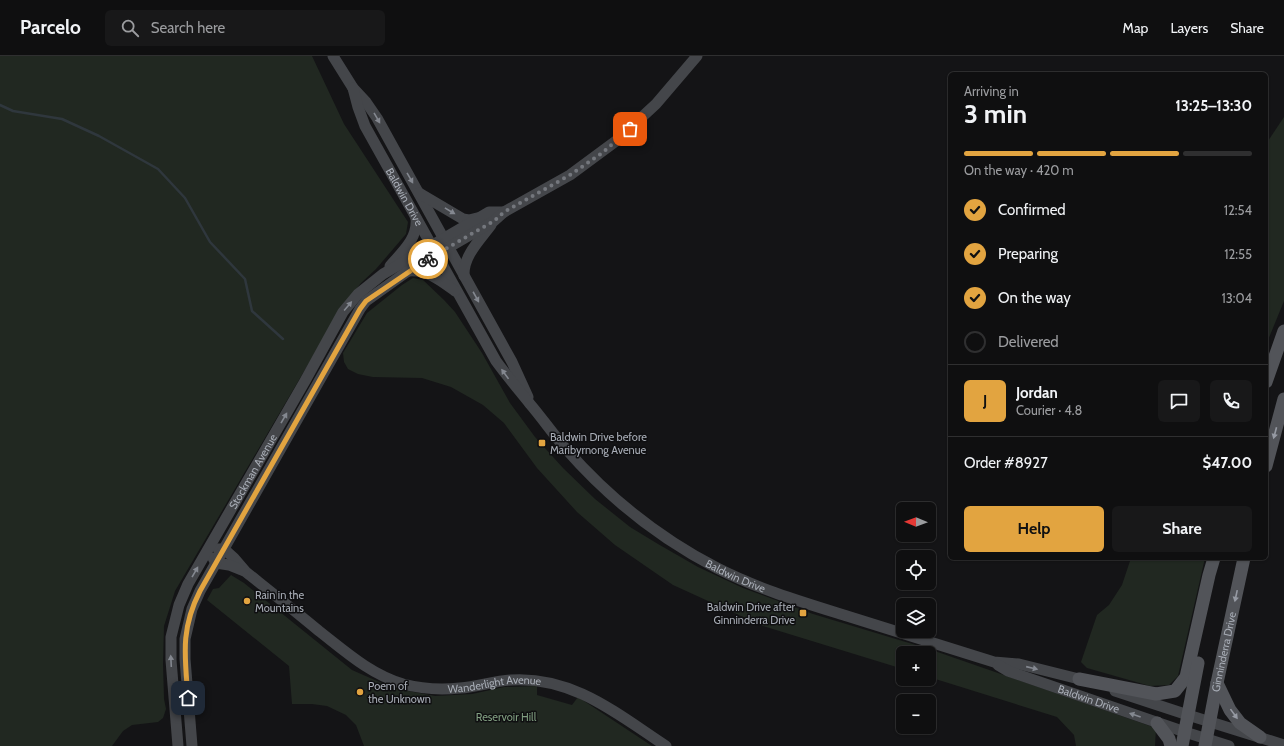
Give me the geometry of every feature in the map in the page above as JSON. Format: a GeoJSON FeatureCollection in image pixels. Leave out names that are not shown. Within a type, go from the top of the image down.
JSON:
{"type":"FeatureCollection","features":[{"type":"Feature","properties":{"kind":"main road"},"geometry":{"type":"LineString","coordinates":[[1268,376],[1284,331]]}},
{"type":"Feature","properties":{"kind":"main road"},"geometry":{"type":"LineString","coordinates":[[1268,459],[1284,399]]}},
{"type":"Feature","properties":{"kind":"main road"},"geometry":{"type":"LineString","coordinates":[[1079,679],[1156,694],[1175,691],[1186,677],[1213,560]]}},
{"type":"Feature","properties":{"kind":"main road","name":"Ginninderra Drive"},"geometry":{"type":"LineString","coordinates":[[1182,746],[1220,560]]}},
{"type":"Feature","properties":{"kind":"main road","name":"Ginninderra Drive"},"geometry":{"type":"LineString","coordinates":[[1206,743],[1217,683],[1244,560]]}},
{"type":"Feature","properties":{"kind":"main road"},"geometry":{"type":"LineString","coordinates":[[1217,683],[1230,710],[1240,723],[1260,737]]}},
{"type":"Feature","properties":{"kind":"main road"},"geometry":{"type":"LineString","coordinates":[[1157,723],[1169,739],[1171,746]]}},
{"type":"Feature","properties":{"kind":"street","name":"Baldwin Drive"},"geometry":{"type":"LineString","coordinates":[[333,56],[353,88],[372,110],[516,369],[530,404]]}},
{"type":"Feature","properties":{"kind":"street"},"geometry":{"type":"LineString","coordinates":[[464,276],[464,267],[467,259],[494,221],[504,212],[570,175],[616,141],[656,104],[697,56]]}},
{"type":"Feature","properties":{"kind":"street","name":"Baldwin Drive"},"geometry":{"type":"LineString","coordinates":[[353,88],[365,126],[496,361],[565,448],[603,488],[646,523],[698,558],[734,577],[772,592],[994,662],[1019,664],[1079,679],[1284,745]]}},
{"type":"Feature","properties":{"kind":"street"},"geometry":{"type":"LineString","coordinates":[[418,192],[463,219],[472,220],[483,216]]}},
{"type":"Feature","properties":{"kind":"street"},"geometry":{"type":"LineString","coordinates":[[446,243],[489,212],[504,212]]}},
{"type":"Feature","properties":{"kind":"street"},"geometry":{"type":"LineString","coordinates":[[383,274],[411,242],[415,233],[416,217]]}},
{"type":"Feature","properties":{"kind":"street"},"geometry":{"type":"LineString","coordinates":[[434,250],[494,221]]}},
{"type":"Feature","properties":{"kind":"street","name":"Stockman Avenue"},"geometry":{"type":"LineString","coordinates":[[192,746],[185,659],[185,639],[192,609],[200,591],[360,309],[366,301],[434,250]]}},
{"type":"Feature","properties":{"kind":"street","name":"Stockman Avenue"},"geometry":{"type":"LineString","coordinates":[[178,746],[171,660],[171,637],[183,594],[306,381],[343,312],[358,294],[383,274],[434,250]]}},
{"type":"Feature","properties":{"kind":"street"},"geometry":{"type":"LineString","coordinates":[[408,271],[418,270],[426,272],[458,292]]}},
{"type":"Feature","properties":{"kind":"street"},"geometry":{"type":"LineString","coordinates":[[208,549],[224,549]]}},
{"type":"Feature","properties":{"kind":"street"},"geometry":{"type":"LineString","coordinates":[[208,549],[216,562]]}},
{"type":"Feature","properties":{"kind":"street","name":"Wanderlight Avenue"},"geometry":{"type":"LineString","coordinates":[[224,549],[246,572],[355,660],[370,670],[392,680],[415,686],[437,689],[460,688],[510,680],[529,680],[551,683],[572,689],[591,698],[666,746]]}},
{"type":"Feature","properties":{"kind":"street","name":"Wanderlight Avenue"},"geometry":{"type":"LineString","coordinates":[[216,562],[229,565],[246,572]]}},
{"type":"Feature","properties":{"kind":"street","name":"Baldwin Drive"},"geometry":{"type":"LineString","coordinates":[[994,662],[1008,671],[1185,732],[1206,743],[1229,746]]}},
{"type":"Feature","properties":{"kind":"green space"},"geometry":{"type":"Polygon","coordinates":[[[0,56],[312,56],[344,124],[408,222],[406,234],[343,305],[175,591],[164,626],[163,664],[164,699],[166,709],[163,718],[158,722],[132,725],[123,731],[112,746],[0,746],[0,56]]]}},
{"type":"Feature","properties":{"kind":"green space"},"geometry":{"type":"Polygon","coordinates":[[[1284,117],[1284,301],[1268,340],[1268,141],[1284,117]]]}},
{"type":"Feature","properties":{"kind":"green space"},"geometry":{"type":"Polygon","coordinates":[[[413,278],[423,280],[444,300],[455,312],[482,353],[510,403],[535,437],[563,468],[595,499],[630,527],[698,567],[743,588],[813,614],[919,646],[896,646],[896,667],[763,626],[673,585],[615,545],[577,512],[537,468],[504,423],[483,405],[451,387],[422,378],[373,377],[358,374],[348,369],[344,362],[343,353],[367,313],[413,278]]]}},
{"type":"Feature","properties":{"kind":"green space"},"geometry":{"type":"Polygon","coordinates":[[[1130,560],[1205,560],[1178,676],[1169,685],[1150,686],[1087,668],[1081,662],[1097,615],[1109,605],[1122,585],[1130,560]]]}},
{"type":"Feature","properties":{"kind":"green space","name":"Reservoir Hill"},"geometry":{"type":"Polygon","coordinates":[[[231,575],[244,583],[352,670],[393,688],[435,696],[472,694],[504,687],[537,686],[537,695],[572,705],[578,697],[652,746],[364,746],[356,725],[346,715],[327,706],[292,704],[289,666],[207,600],[213,589],[219,588],[231,575]]]}},
{"type":"Feature","properties":{"kind":"green space"},"geometry":{"type":"Polygon","coordinates":[[[936,651],[1156,728],[1155,746],[1076,746],[1074,735],[1057,717],[936,679],[936,651]]]}},
{"type":"Feature","properties":{"kind":"waterway"},"geometry":{"type":"LineString","coordinates":[[0,105],[13,111],[62,119],[99,136],[158,169],[185,198],[210,242],[245,279],[252,311],[283,339]]}},
{"type":"Feature","properties":{"kind":"way so far"},"geometry":{"type":"LineString","coordinates":[[428,259],[494,221],[504,212],[570,175],[602,153],[630,129]]}},
{"type":"Feature","properties":{"kind":"place","name":"Baldwin Drive before Maribyrnong Avenue"},"geometry":{"type":"Point","coordinates":[542,443]}},
{"type":"Feature","properties":{"kind":"place","name":"Rain in the Mountains"},"geometry":{"type":"Point","coordinates":[247,601]}},
{"type":"Feature","properties":{"kind":"place","name":"Baldwin Drive after Ginninderra Drive"},"geometry":{"type":"Point","coordinates":[803,613]}},
{"type":"Feature","properties":{"kind":"place","name":"Poem of the Unknown"},"geometry":{"type":"Point","coordinates":[360,692]}},
{"type":"Feature","properties":{"kind":"route"},"geometry":{"type":"LineString","coordinates":[[188,698],[184,649],[188,619],[195,600],[360,309],[366,301],[408,271],[428,259]]}}]}
